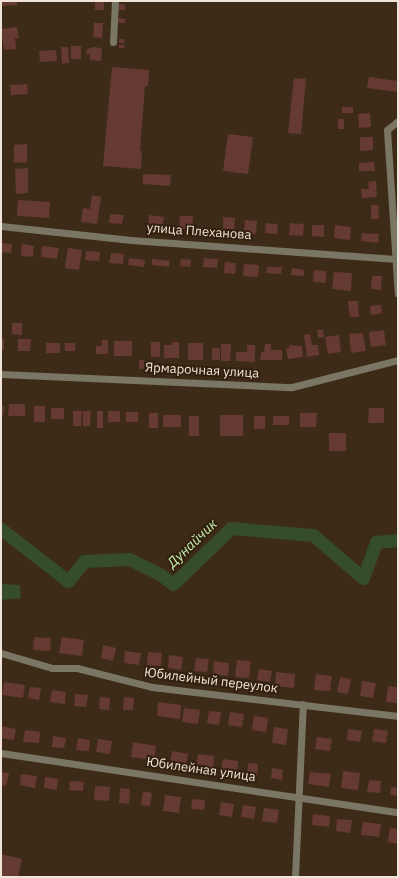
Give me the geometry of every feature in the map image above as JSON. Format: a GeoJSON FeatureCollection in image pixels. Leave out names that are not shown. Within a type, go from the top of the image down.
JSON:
{"type":"FeatureCollection","features":[{"type":"Feature","properties":{"kind":"street"},"geometry":{"type":"LineString","coordinates":[[113,42],[115,1]]}},
{"type":"Feature","properties":{"kind":"street"},"geometry":{"type":"LineString","coordinates":[[398,121],[387,130],[398,294]]}},
{"type":"Feature","properties":{"kind":"street","name":"улица Плеханова"},"geometry":{"type":"LineString","coordinates":[[1,226],[131,240],[396,259]]}},
{"type":"Feature","properties":{"kind":"street","name":"Ярмарочная улица"},"geometry":{"type":"LineString","coordinates":[[1,374],[292,387],[398,360]]}},
{"type":"Feature","properties":{"kind":"street","name":"Юбилейный переулок"},"geometry":{"type":"LineString","coordinates":[[1,653],[52,668],[77,668],[152,687],[398,716]]}},
{"type":"Feature","properties":{"kind":"street"},"geometry":{"type":"LineString","coordinates":[[295,877],[297,796],[303,704]]}},
{"type":"Feature","properties":{"kind":"street","name":"Юбилейная улица"},"geometry":{"type":"LineString","coordinates":[[1,753],[398,812]]}},
{"type":"Feature","properties":{"kind":"shaded area"},"geometry":{"type":"Polygon","coordinates":[[[1,584],[20,585],[21,598],[1,600],[1,584]]]}},
{"type":"Feature","properties":{"kind":"building"},"geometry":{"type":"Polygon","coordinates":[[[1,1],[17,1],[17,5],[1,6],[1,1]]]}},
{"type":"Feature","properties":{"kind":"building"},"geometry":{"type":"Polygon","coordinates":[[[95,1],[104,1],[104,10],[95,10],[95,1]]]}},
{"type":"Feature","properties":{"kind":"building"},"geometry":{"type":"Polygon","coordinates":[[[119,4],[125,5],[125,10],[118,10],[119,4]]]}},
{"type":"Feature","properties":{"kind":"building"},"geometry":{"type":"Polygon","coordinates":[[[118,18],[125,19],[125,23],[118,23],[118,18]]]}},
{"type":"Feature","properties":{"kind":"building"},"geometry":{"type":"Polygon","coordinates":[[[94,23],[103,23],[102,38],[93,37],[94,23]]]}},
{"type":"Feature","properties":{"kind":"building"},"geometry":{"type":"Polygon","coordinates":[[[17,27],[19,38],[15,38],[16,49],[4,50],[1,29],[17,27]]]}},
{"type":"Feature","properties":{"kind":"building"},"geometry":{"type":"Polygon","coordinates":[[[119,39],[124,39],[125,43],[119,43],[119,39]]]}},
{"type":"Feature","properties":{"kind":"building"},"geometry":{"type":"Polygon","coordinates":[[[119,45],[124,45],[124,48],[119,48],[119,45]]]}},
{"type":"Feature","properties":{"kind":"building"},"geometry":{"type":"Polygon","coordinates":[[[71,46],[81,46],[81,59],[71,59],[71,46]]]}},
{"type":"Feature","properties":{"kind":"building"},"geometry":{"type":"Polygon","coordinates":[[[61,47],[68,47],[69,63],[62,64],[61,47]]]}},
{"type":"Feature","properties":{"kind":"building"},"geometry":{"type":"Polygon","coordinates":[[[93,47],[102,48],[101,61],[90,60],[90,54],[86,54],[87,49],[93,47]]]}},
{"type":"Feature","properties":{"kind":"building"},"geometry":{"type":"Polygon","coordinates":[[[56,50],[57,61],[40,62],[39,51],[56,50]]]}},
{"type":"Feature","properties":{"kind":"building"},"geometry":{"type":"Polygon","coordinates":[[[112,67],[149,70],[148,86],[145,86],[140,151],[142,151],[141,169],[103,166],[112,67]]]}},
{"type":"Feature","properties":{"kind":"building"},"geometry":{"type":"Polygon","coordinates":[[[369,77],[398,81],[398,92],[367,88],[369,77]]]}},
{"type":"Feature","properties":{"kind":"building"},"geometry":{"type":"Polygon","coordinates":[[[294,78],[306,79],[301,134],[288,133],[294,78]]]}},
{"type":"Feature","properties":{"kind":"building"},"geometry":{"type":"Polygon","coordinates":[[[27,84],[28,94],[11,95],[10,85],[27,84]]]}},
{"type":"Feature","properties":{"kind":"building"},"geometry":{"type":"Polygon","coordinates":[[[342,107],[353,107],[353,113],[342,113],[342,107]]]}},
{"type":"Feature","properties":{"kind":"building"},"geometry":{"type":"Polygon","coordinates":[[[370,113],[371,127],[359,128],[358,114],[370,113]]]}},
{"type":"Feature","properties":{"kind":"building"},"geometry":{"type":"Polygon","coordinates":[[[338,119],[344,119],[344,129],[338,129],[338,119]]]}},
{"type":"Feature","properties":{"kind":"building"},"geometry":{"type":"Polygon","coordinates":[[[228,134],[253,137],[248,174],[223,171],[228,134]]]}},
{"type":"Feature","properties":{"kind":"building"},"geometry":{"type":"Polygon","coordinates":[[[360,137],[373,137],[373,150],[360,151],[360,137]]]}},
{"type":"Feature","properties":{"kind":"building"},"geometry":{"type":"Polygon","coordinates":[[[27,144],[27,162],[14,163],[14,145],[27,144]]]}},
{"type":"Feature","properties":{"kind":"building"},"geometry":{"type":"Polygon","coordinates":[[[374,162],[375,171],[359,171],[359,163],[374,162]]]}},
{"type":"Feature","properties":{"kind":"building"},"geometry":{"type":"Polygon","coordinates":[[[28,168],[28,193],[16,194],[15,169],[28,168]]]}},
{"type":"Feature","properties":{"kind":"building"},"geometry":{"type":"Polygon","coordinates":[[[143,174],[171,175],[170,186],[143,184],[143,174]]]}},
{"type":"Feature","properties":{"kind":"building"},"geometry":{"type":"Polygon","coordinates":[[[376,181],[377,197],[362,198],[361,189],[369,189],[368,182],[376,181]]]}},
{"type":"Feature","properties":{"kind":"building"},"geometry":{"type":"Polygon","coordinates":[[[92,195],[101,197],[97,224],[81,222],[83,208],[90,209],[92,195]]]}},
{"type":"Feature","properties":{"kind":"building"},"geometry":{"type":"Polygon","coordinates":[[[18,200],[50,202],[49,218],[17,216],[18,200]]]}},
{"type":"Feature","properties":{"kind":"building"},"geometry":{"type":"Polygon","coordinates":[[[371,205],[378,205],[379,219],[371,219],[371,205]]]}},
{"type":"Feature","properties":{"kind":"building"},"geometry":{"type":"Polygon","coordinates":[[[110,214],[124,215],[122,224],[109,223],[110,214]]]}},
{"type":"Feature","properties":{"kind":"building"},"geometry":{"type":"Polygon","coordinates":[[[149,215],[164,217],[162,229],[148,227],[149,215]]]}},
{"type":"Feature","properties":{"kind":"building"},"geometry":{"type":"Polygon","coordinates":[[[180,216],[193,216],[192,229],[179,229],[180,216]]]}},
{"type":"Feature","properties":{"kind":"building"},"geometry":{"type":"Polygon","coordinates":[[[223,217],[235,218],[234,229],[223,229],[223,217]]]}},
{"type":"Feature","properties":{"kind":"building"},"geometry":{"type":"Polygon","coordinates":[[[245,220],[257,221],[256,234],[244,233],[245,220]]]}},
{"type":"Feature","properties":{"kind":"building"},"geometry":{"type":"Polygon","coordinates":[[[266,223],[278,224],[277,234],[265,233],[266,223]]]}},
{"type":"Feature","properties":{"kind":"building"},"geometry":{"type":"Polygon","coordinates":[[[290,223],[304,224],[303,236],[289,235],[290,223]]]}},
{"type":"Feature","properties":{"kind":"building"},"geometry":{"type":"Polygon","coordinates":[[[312,225],[324,225],[324,237],[312,236],[312,225]]]}},
{"type":"Feature","properties":{"kind":"building"},"geometry":{"type":"Polygon","coordinates":[[[335,225],[351,227],[350,240],[334,238],[335,225]]]}},
{"type":"Feature","properties":{"kind":"building"},"geometry":{"type":"Polygon","coordinates":[[[362,233],[379,234],[378,243],[361,241],[362,233]]]}},
{"type":"Feature","properties":{"kind":"building"},"geometry":{"type":"Polygon","coordinates":[[[1,243],[12,244],[11,253],[1,252],[1,243]]]}},
{"type":"Feature","properties":{"kind":"building"},"geometry":{"type":"Polygon","coordinates":[[[22,244],[34,246],[33,257],[21,256],[22,244]]]}},
{"type":"Feature","properties":{"kind":"building"},"geometry":{"type":"Polygon","coordinates":[[[42,246],[59,248],[57,259],[41,257],[42,246]]]}},
{"type":"Feature","properties":{"kind":"building"},"geometry":{"type":"Polygon","coordinates":[[[68,248],[82,250],[79,270],[65,268],[68,248]]]}},
{"type":"Feature","properties":{"kind":"building"},"geometry":{"type":"Polygon","coordinates":[[[86,251],[100,252],[99,261],[85,260],[86,251]]]}},
{"type":"Feature","properties":{"kind":"building"},"geometry":{"type":"Polygon","coordinates":[[[111,253],[124,254],[123,264],[109,263],[111,253]]]}},
{"type":"Feature","properties":{"kind":"building"},"geometry":{"type":"Polygon","coordinates":[[[129,258],[145,260],[144,267],[128,265],[129,258]]]}},
{"type":"Feature","properties":{"kind":"building"},"geometry":{"type":"Polygon","coordinates":[[[204,258],[218,259],[217,268],[203,267],[204,258]]]}},
{"type":"Feature","properties":{"kind":"building"},"geometry":{"type":"Polygon","coordinates":[[[152,259],[170,261],[169,267],[152,265],[152,259]]]}},
{"type":"Feature","properties":{"kind":"building"},"geometry":{"type":"Polygon","coordinates":[[[181,259],[191,260],[190,267],[180,266],[181,259]]]}},
{"type":"Feature","properties":{"kind":"building"},"geometry":{"type":"Polygon","coordinates":[[[225,262],[236,263],[235,274],[224,273],[225,262]]]}},
{"type":"Feature","properties":{"kind":"building"},"geometry":{"type":"Polygon","coordinates":[[[244,264],[259,265],[258,277],[243,276],[244,264]]]}},
{"type":"Feature","properties":{"kind":"building"},"geometry":{"type":"Polygon","coordinates":[[[267,267],[282,267],[281,274],[266,273],[267,267]]]}},
{"type":"Feature","properties":{"kind":"building"},"geometry":{"type":"Polygon","coordinates":[[[292,268],[304,270],[304,276],[291,275],[292,268]]]}},
{"type":"Feature","properties":{"kind":"building"},"geometry":{"type":"Polygon","coordinates":[[[314,270],[326,271],[326,283],[313,282],[314,270]]]}},
{"type":"Feature","properties":{"kind":"building"},"geometry":{"type":"Polygon","coordinates":[[[334,272],[352,273],[351,291],[332,289],[334,272]]]}},
{"type":"Feature","properties":{"kind":"building"},"geometry":{"type":"Polygon","coordinates":[[[372,276],[382,276],[381,290],[371,289],[372,276]]]}},
{"type":"Feature","properties":{"kind":"building"},"geometry":{"type":"Polygon","coordinates":[[[348,301],[358,301],[359,317],[350,317],[348,301]]]}},
{"type":"Feature","properties":{"kind":"building"},"geometry":{"type":"Polygon","coordinates":[[[381,305],[382,313],[371,315],[370,306],[381,305]]]}},
{"type":"Feature","properties":{"kind":"building"},"geometry":{"type":"Polygon","coordinates":[[[12,323],[22,323],[22,335],[12,334],[12,323]]]}},
{"type":"Feature","properties":{"kind":"building"},"geometry":{"type":"Polygon","coordinates":[[[317,330],[323,330],[324,337],[318,338],[317,330]]]}},
{"type":"Feature","properties":{"kind":"building"},"geometry":{"type":"Polygon","coordinates":[[[384,330],[386,345],[371,347],[369,332],[384,330]]]}},
{"type":"Feature","properties":{"kind":"building"},"geometry":{"type":"Polygon","coordinates":[[[363,333],[366,351],[351,353],[349,334],[363,333]]]}},
{"type":"Feature","properties":{"kind":"building"},"geometry":{"type":"Polygon","coordinates":[[[310,334],[312,345],[318,345],[319,355],[307,357],[304,335],[310,334]]]}},
{"type":"Feature","properties":{"kind":"building"},"geometry":{"type":"Polygon","coordinates":[[[339,335],[341,352],[328,354],[325,337],[339,335]]]}},
{"type":"Feature","properties":{"kind":"building"},"geometry":{"type":"Polygon","coordinates":[[[1,339],[4,339],[4,350],[1,350],[1,339]]]}},
{"type":"Feature","properties":{"kind":"building"},"geometry":{"type":"Polygon","coordinates":[[[18,339],[31,339],[30,351],[18,351],[18,339]]]}},
{"type":"Feature","properties":{"kind":"building"},"geometry":{"type":"Polygon","coordinates":[[[102,340],[108,340],[108,354],[96,354],[96,346],[102,346],[102,340]]]}},
{"type":"Feature","properties":{"kind":"building"},"geometry":{"type":"Polygon","coordinates":[[[114,341],[132,341],[132,356],[114,356],[114,341]]]}},
{"type":"Feature","properties":{"kind":"building"},"geometry":{"type":"Polygon","coordinates":[[[151,342],[160,342],[160,357],[151,357],[151,342]]]}},
{"type":"Feature","properties":{"kind":"building"},"geometry":{"type":"Polygon","coordinates":[[[172,342],[179,342],[179,358],[164,358],[164,345],[172,345],[172,342]]]}},
{"type":"Feature","properties":{"kind":"building"},"geometry":{"type":"Polygon","coordinates":[[[46,343],[60,343],[60,353],[46,353],[46,343]]]}},
{"type":"Feature","properties":{"kind":"building"},"geometry":{"type":"Polygon","coordinates":[[[65,343],[75,343],[75,351],[65,351],[65,343]]]}},
{"type":"Feature","properties":{"kind":"building"},"geometry":{"type":"Polygon","coordinates":[[[188,343],[203,343],[203,360],[188,360],[188,343]]]}},
{"type":"Feature","properties":{"kind":"building"},"geometry":{"type":"Polygon","coordinates":[[[221,344],[231,344],[230,361],[221,361],[221,344]]]}},
{"type":"Feature","properties":{"kind":"building"},"geometry":{"type":"Polygon","coordinates":[[[265,344],[271,344],[271,350],[282,350],[282,360],[260,360],[261,352],[264,352],[265,344]]]}},
{"type":"Feature","properties":{"kind":"building"},"geometry":{"type":"Polygon","coordinates":[[[247,345],[255,345],[255,362],[236,361],[236,352],[247,352],[247,345]]]}},
{"type":"Feature","properties":{"kind":"building"},"geometry":{"type":"Polygon","coordinates":[[[289,345],[302,346],[303,357],[288,359],[286,348],[289,348],[289,345]]]}},
{"type":"Feature","properties":{"kind":"building"},"geometry":{"type":"Polygon","coordinates":[[[212,348],[220,348],[220,360],[212,360],[212,348]]]}},
{"type":"Feature","properties":{"kind":"building"},"geometry":{"type":"Polygon","coordinates":[[[139,360],[144,360],[144,369],[139,369],[139,360]]]}},
{"type":"Feature","properties":{"kind":"building"},"geometry":{"type":"Polygon","coordinates":[[[9,404],[25,404],[25,416],[8,416],[9,404]]]}},
{"type":"Feature","properties":{"kind":"building"},"geometry":{"type":"Polygon","coordinates":[[[1,405],[5,408],[2,417],[1,417],[1,405]]]}},
{"type":"Feature","properties":{"kind":"building"},"geometry":{"type":"Polygon","coordinates":[[[34,406],[45,406],[45,422],[34,422],[34,406]]]}},
{"type":"Feature","properties":{"kind":"building"},"geometry":{"type":"Polygon","coordinates":[[[51,408],[64,408],[64,419],[51,419],[51,408]]]}},
{"type":"Feature","properties":{"kind":"building"},"geometry":{"type":"Polygon","coordinates":[[[369,408],[384,408],[384,423],[368,423],[369,408]]]}},
{"type":"Feature","properties":{"kind":"building"},"geometry":{"type":"Polygon","coordinates":[[[73,411],[82,411],[81,426],[73,426],[73,411]]]}},
{"type":"Feature","properties":{"kind":"building"},"geometry":{"type":"Polygon","coordinates":[[[83,411],[91,411],[90,426],[83,426],[83,411]]]}},
{"type":"Feature","properties":{"kind":"building"},"geometry":{"type":"Polygon","coordinates":[[[97,411],[103,411],[103,428],[97,428],[97,411]]]}},
{"type":"Feature","properties":{"kind":"building"},"geometry":{"type":"Polygon","coordinates":[[[108,411],[120,411],[120,422],[108,422],[108,411]]]}},
{"type":"Feature","properties":{"kind":"building"},"geometry":{"type":"Polygon","coordinates":[[[126,412],[138,412],[138,422],[126,422],[126,412]]]}},
{"type":"Feature","properties":{"kind":"building"},"geometry":{"type":"Polygon","coordinates":[[[149,413],[158,413],[158,428],[149,428],[149,413]]]}},
{"type":"Feature","properties":{"kind":"building"},"geometry":{"type":"Polygon","coordinates":[[[300,413],[317,413],[316,427],[300,427],[300,413]]]}},
{"type":"Feature","properties":{"kind":"building"},"geometry":{"type":"Polygon","coordinates":[[[163,415],[181,415],[181,427],[163,427],[163,415]]]}},
{"type":"Feature","properties":{"kind":"building"},"geometry":{"type":"Polygon","coordinates":[[[220,415],[243,415],[243,436],[220,436],[220,415]]]}},
{"type":"Feature","properties":{"kind":"building"},"geometry":{"type":"Polygon","coordinates":[[[189,416],[199,416],[199,436],[189,436],[189,416]]]}},
{"type":"Feature","properties":{"kind":"building"},"geometry":{"type":"Polygon","coordinates":[[[254,416],[265,416],[265,429],[254,429],[254,416]]]}},
{"type":"Feature","properties":{"kind":"building"},"geometry":{"type":"Polygon","coordinates":[[[273,416],[289,416],[289,425],[273,425],[273,416]]]}},
{"type":"Feature","properties":{"kind":"building"},"geometry":{"type":"Polygon","coordinates":[[[329,433],[346,433],[346,451],[329,451],[329,433]]]}},
{"type":"Feature","properties":{"kind":"building"},"geometry":{"type":"Polygon","coordinates":[[[34,637],[51,638],[50,651],[33,650],[34,637]]]}},
{"type":"Feature","properties":{"kind":"building"},"geometry":{"type":"Polygon","coordinates":[[[62,637],[84,640],[82,656],[59,653],[62,637]]]}},
{"type":"Feature","properties":{"kind":"building"},"geometry":{"type":"Polygon","coordinates":[[[103,645],[116,648],[113,661],[101,658],[103,645]]]}},
{"type":"Feature","properties":{"kind":"building"},"geometry":{"type":"Polygon","coordinates":[[[125,651],[141,653],[139,665],[124,663],[125,651]]]}},
{"type":"Feature","properties":{"kind":"building"},"geometry":{"type":"Polygon","coordinates":[[[148,652],[162,653],[161,666],[147,665],[148,652]]]}},
{"type":"Feature","properties":{"kind":"building"},"geometry":{"type":"Polygon","coordinates":[[[169,655],[183,657],[181,670],[168,668],[169,655]]]}},
{"type":"Feature","properties":{"kind":"building"},"geometry":{"type":"Polygon","coordinates":[[[196,658],[209,659],[207,672],[194,671],[196,658]]]}},
{"type":"Feature","properties":{"kind":"building"},"geometry":{"type":"Polygon","coordinates":[[[237,660],[251,661],[249,678],[235,677],[237,660]]]}},
{"type":"Feature","properties":{"kind":"building"},"geometry":{"type":"Polygon","coordinates":[[[214,661],[229,663],[228,676],[213,674],[214,661]]]}},
{"type":"Feature","properties":{"kind":"building"},"geometry":{"type":"Polygon","coordinates":[[[259,669],[272,671],[270,682],[257,680],[259,669]]]}},
{"type":"Feature","properties":{"kind":"building"},"geometry":{"type":"Polygon","coordinates":[[[276,672],[295,674],[294,688],[275,686],[276,672]]]}},
{"type":"Feature","properties":{"kind":"building"},"geometry":{"type":"Polygon","coordinates":[[[316,674],[332,676],[330,691],[314,690],[316,674]]]}},
{"type":"Feature","properties":{"kind":"building"},"geometry":{"type":"Polygon","coordinates":[[[340,677],[351,679],[348,694],[337,692],[340,677]]]}},
{"type":"Feature","properties":{"kind":"building"},"geometry":{"type":"Polygon","coordinates":[[[362,681],[376,683],[373,698],[360,696],[362,681]]]}},
{"type":"Feature","properties":{"kind":"building"},"geometry":{"type":"Polygon","coordinates":[[[4,682],[25,685],[23,698],[2,695],[4,682]]]}},
{"type":"Feature","properties":{"kind":"building"},"geometry":{"type":"Polygon","coordinates":[[[388,686],[398,687],[398,703],[386,702],[388,686]]]}},
{"type":"Feature","properties":{"kind":"building"},"geometry":{"type":"Polygon","coordinates":[[[30,687],[41,688],[39,700],[28,698],[30,687]]]}},
{"type":"Feature","properties":{"kind":"building"},"geometry":{"type":"Polygon","coordinates":[[[52,690],[66,692],[65,704],[50,702],[52,690]]]}},
{"type":"Feature","properties":{"kind":"building"},"geometry":{"type":"Polygon","coordinates":[[[75,694],[88,695],[86,707],[74,706],[75,694]]]}},
{"type":"Feature","properties":{"kind":"building"},"geometry":{"type":"Polygon","coordinates":[[[100,697],[110,698],[109,710],[99,709],[100,697]]]}},
{"type":"Feature","properties":{"kind":"building"},"geometry":{"type":"Polygon","coordinates":[[[124,697],[134,698],[133,710],[123,710],[124,697]]]}},
{"type":"Feature","properties":{"kind":"building"},"geometry":{"type":"Polygon","coordinates":[[[158,702],[181,705],[180,719],[157,716],[158,702]]]}},
{"type":"Feature","properties":{"kind":"building"},"geometry":{"type":"Polygon","coordinates":[[[184,708],[200,710],[198,724],[182,722],[184,708]]]}},
{"type":"Feature","properties":{"kind":"building"},"geometry":{"type":"Polygon","coordinates":[[[209,711],[221,712],[219,725],[207,723],[209,711]]]}},
{"type":"Feature","properties":{"kind":"building"},"geometry":{"type":"Polygon","coordinates":[[[230,712],[244,714],[242,727],[228,725],[230,712]]]}},
{"type":"Feature","properties":{"kind":"building"},"geometry":{"type":"Polygon","coordinates":[[[254,716],[268,718],[266,732],[252,730],[254,716]]]}},
{"type":"Feature","properties":{"kind":"building"},"geometry":{"type":"Polygon","coordinates":[[[2,726],[16,729],[14,740],[1,738],[2,726]]]}},
{"type":"Feature","properties":{"kind":"building"},"geometry":{"type":"Polygon","coordinates":[[[274,727],[288,729],[286,745],[272,743],[274,727]]]}},
{"type":"Feature","properties":{"kind":"building"},"geometry":{"type":"Polygon","coordinates":[[[348,729],[362,731],[360,742],[347,740],[348,729]]]}},
{"type":"Feature","properties":{"kind":"building"},"geometry":{"type":"Polygon","coordinates":[[[374,729],[388,731],[386,743],[372,741],[374,729]]]}},
{"type":"Feature","properties":{"kind":"building"},"geometry":{"type":"Polygon","coordinates":[[[25,730],[40,732],[39,743],[23,742],[25,730]]]}},
{"type":"Feature","properties":{"kind":"building"},"geometry":{"type":"Polygon","coordinates":[[[53,736],[66,738],[64,748],[52,747],[53,736]]]}},
{"type":"Feature","properties":{"kind":"building"},"geometry":{"type":"Polygon","coordinates":[[[317,737],[332,739],[330,751],[315,749],[317,737]]]}},
{"type":"Feature","properties":{"kind":"building"},"geometry":{"type":"Polygon","coordinates":[[[78,738],[90,740],[89,751],[76,750],[78,738]]]}},
{"type":"Feature","properties":{"kind":"building"},"geometry":{"type":"Polygon","coordinates":[[[98,739],[112,741],[110,754],[96,752],[98,739]]]}},
{"type":"Feature","properties":{"kind":"building"},"geometry":{"type":"Polygon","coordinates":[[[133,742],[156,746],[154,760],[131,757],[133,742]]]}},
{"type":"Feature","properties":{"kind":"building"},"geometry":{"type":"Polygon","coordinates":[[[172,751],[188,754],[186,765],[170,762],[172,751]]]}},
{"type":"Feature","properties":{"kind":"building"},"geometry":{"type":"Polygon","coordinates":[[[198,754],[214,756],[213,769],[196,767],[198,754]]]}},
{"type":"Feature","properties":{"kind":"building"},"geometry":{"type":"Polygon","coordinates":[[[223,759],[238,761],[237,773],[221,771],[223,759]]]}},
{"type":"Feature","properties":{"kind":"building"},"geometry":{"type":"Polygon","coordinates":[[[248,763],[258,764],[257,777],[247,776],[248,763]]]}},
{"type":"Feature","properties":{"kind":"building"},"geometry":{"type":"Polygon","coordinates":[[[272,768],[283,770],[282,780],[271,778],[272,768]]]}},
{"type":"Feature","properties":{"kind":"building"},"geometry":{"type":"Polygon","coordinates":[[[343,771],[360,773],[358,790],[341,788],[343,771]]]}},
{"type":"Feature","properties":{"kind":"building"},"geometry":{"type":"Polygon","coordinates":[[[1,772],[9,773],[6,786],[1,785],[1,772]]]}},
{"type":"Feature","properties":{"kind":"building"},"geometry":{"type":"Polygon","coordinates":[[[310,772],[331,774],[329,787],[308,784],[310,772]]]}},
{"type":"Feature","properties":{"kind":"building"},"geometry":{"type":"Polygon","coordinates":[[[21,774],[37,776],[35,788],[20,785],[21,774]]]}},
{"type":"Feature","properties":{"kind":"building"},"geometry":{"type":"Polygon","coordinates":[[[45,777],[58,779],[57,790],[44,788],[45,777]]]}},
{"type":"Feature","properties":{"kind":"building"},"geometry":{"type":"Polygon","coordinates":[[[369,780],[381,781],[380,793],[367,792],[369,780]]]}},
{"type":"Feature","properties":{"kind":"building"},"geometry":{"type":"Polygon","coordinates":[[[70,781],[84,782],[83,791],[69,790],[70,781]]]}},
{"type":"Feature","properties":{"kind":"building"},"geometry":{"type":"Polygon","coordinates":[[[95,786],[110,787],[109,801],[94,800],[95,786]]]}},
{"type":"Feature","properties":{"kind":"building"},"geometry":{"type":"Polygon","coordinates":[[[391,787],[398,788],[398,796],[390,795],[391,787]]]}},
{"type":"Feature","properties":{"kind":"building"},"geometry":{"type":"Polygon","coordinates":[[[120,788],[130,789],[129,804],[119,803],[120,788]]]}},
{"type":"Feature","properties":{"kind":"building"},"geometry":{"type":"Polygon","coordinates":[[[143,791],[152,793],[150,806],[141,805],[143,791]]]}},
{"type":"Feature","properties":{"kind":"building"},"geometry":{"type":"Polygon","coordinates":[[[165,795],[181,797],[179,813],[163,811],[165,795]]]}},
{"type":"Feature","properties":{"kind":"building"},"geometry":{"type":"Polygon","coordinates":[[[192,799],[205,800],[204,810],[191,809],[192,799]]]}},
{"type":"Feature","properties":{"kind":"building"},"geometry":{"type":"Polygon","coordinates":[[[221,802],[234,804],[232,817],[219,815],[221,802]]]}},
{"type":"Feature","properties":{"kind":"building"},"geometry":{"type":"Polygon","coordinates":[[[243,805],[256,807],[254,819],[241,817],[243,805]]]}},
{"type":"Feature","properties":{"kind":"building"},"geometry":{"type":"Polygon","coordinates":[[[264,808],[279,810],[277,823],[262,821],[264,808]]]}},
{"type":"Feature","properties":{"kind":"building"},"geometry":{"type":"Polygon","coordinates":[[[313,814],[330,816],[329,827],[312,825],[313,814]]]}},
{"type":"Feature","properties":{"kind":"building"},"geometry":{"type":"Polygon","coordinates":[[[337,819],[352,820],[350,833],[336,831],[337,819]]]}},
{"type":"Feature","properties":{"kind":"building"},"geometry":{"type":"Polygon","coordinates":[[[363,822],[381,824],[379,837],[361,835],[363,822]]]}},
{"type":"Feature","properties":{"kind":"building"},"geometry":{"type":"Polygon","coordinates":[[[390,828],[398,829],[398,844],[388,842],[390,828]]]}},
{"type":"Feature","properties":{"kind":"building"},"geometry":{"type":"Polygon","coordinates":[[[1,854],[22,859],[18,877],[1,877],[1,854]]]}},
{"type":"Feature","properties":{"kind":"waterway","name":"Дунайчик"},"geometry":{"type":"LineString","coordinates":[[1,529],[68,581],[84,561],[129,559],[160,574],[173,584],[231,528],[313,535],[363,578],[376,542],[398,540]]}}]}
